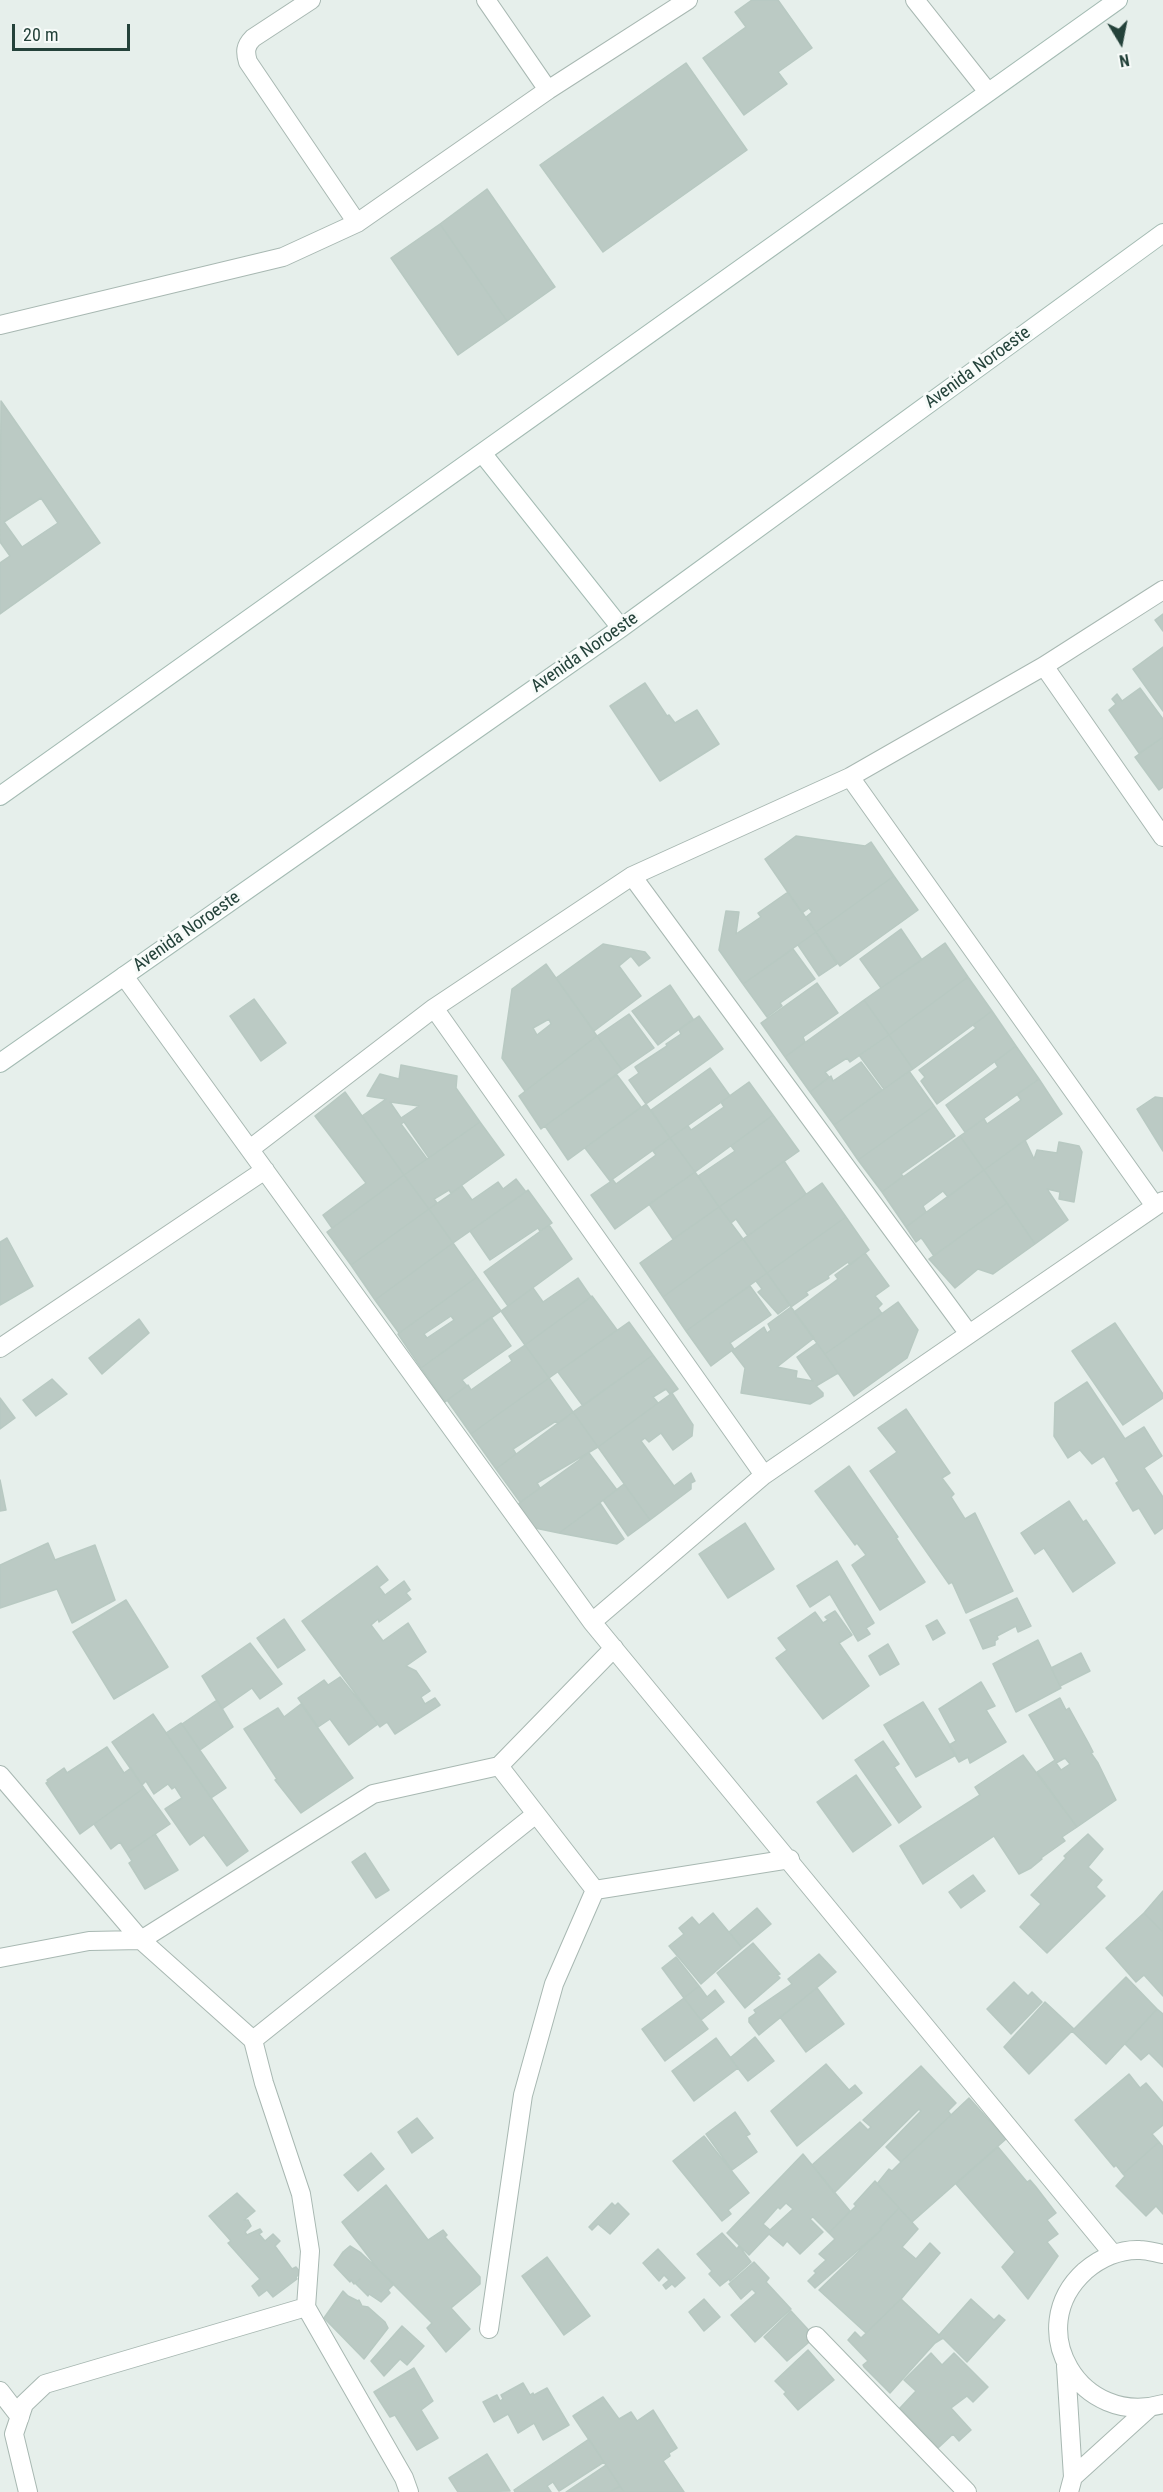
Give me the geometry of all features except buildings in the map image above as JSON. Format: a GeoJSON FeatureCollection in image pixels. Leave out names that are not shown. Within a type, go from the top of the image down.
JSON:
{"type":"FeatureCollection","features":[{"type":"Feature","properties":{"kind":"street"},"geometry":{"type":"LineString","coordinates":[[311,0],[253,38],[247,44],[245,53],[248,62],[357,223]]}},
{"type":"Feature","properties":{"kind":"street"},"geometry":{"type":"LineString","coordinates":[[486,0],[548,90]]}},
{"type":"Feature","properties":{"kind":"street"},"geometry":{"type":"LineString","coordinates":[[0,325],[283,257],[357,223],[548,90],[688,0]]}},
{"type":"Feature","properties":{"kind":"street"},"geometry":{"type":"LineString","coordinates":[[915,0],[988,92]]}},
{"type":"Feature","properties":{"kind":"street"},"geometry":{"type":"LineString","coordinates":[[0,796],[1118,0]]}},
{"type":"Feature","properties":{"kind":"street","name":"Avenida Noroeste"},"geometry":{"type":"LineString","coordinates":[[0,1063],[621,628],[1163,233]]}},
{"type":"Feature","properties":{"kind":"street"},"geometry":{"type":"LineString","coordinates":[[482,453],[621,628]]}},
{"type":"Feature","properties":{"kind":"street"},"geometry":{"type":"LineString","coordinates":[[250,1149],[434,1008],[632,876],[850,777],[1044,666],[1163,590]]}},
{"type":"Feature","properties":{"kind":"street"},"geometry":{"type":"LineString","coordinates":[[1044,666],[1163,837]]}},
{"type":"Feature","properties":{"kind":"street"},"geometry":{"type":"LineString","coordinates":[[592,1622],[764,1475],[1159,1204],[850,777]]}},
{"type":"Feature","properties":{"kind":"street"},"geometry":{"type":"LineString","coordinates":[[632,876],[969,1334]]}},
{"type":"Feature","properties":{"kind":"street"},"geometry":{"type":"LineString","coordinates":[[124,976],[592,1622],[790,1859],[1113,2254]]}},
{"type":"Feature","properties":{"kind":"street"},"geometry":{"type":"LineString","coordinates":[[434,1008],[764,1475]]}},
{"type":"Feature","properties":{"kind":"street"},"geometry":{"type":"LineString","coordinates":[[0,1348],[265,1170]]}},
{"type":"Feature","properties":{"kind":"street"},"geometry":{"type":"LineString","coordinates":[[0,1958],[89,1941],[141,1940],[373,1794],[499,1766],[614,1648]]}},
{"type":"Feature","properties":{"kind":"street"},"geometry":{"type":"LineString","coordinates":[[499,1766],[595,1890]]}},
{"type":"Feature","properties":{"kind":"street"},"geometry":{"type":"LineString","coordinates":[[0,1775],[141,1940],[253,2040],[264,2083],[300,2194],[310,2251],[306,2307],[404,2478],[409,2492]]}},
{"type":"Feature","properties":{"kind":"street"},"geometry":{"type":"LineString","coordinates":[[253,2040],[536,1814]]}},
{"type":"Feature","properties":{"kind":"street"},"geometry":{"type":"LineString","coordinates":[[595,1890],[790,1859]]}},
{"type":"Feature","properties":{"kind":"street"},"geometry":{"type":"LineString","coordinates":[[489,2329],[523,2095],[554,1984],[595,1890]]}},
{"type":"Feature","properties":{"kind":"street"},"geometry":{"type":"LineString","coordinates":[[1071,2485],[1066,2366],[1059,2342],[1059,2318],[1065,2296],[1077,2278],[1094,2263],[1113,2254],[1140,2250],[1163,2254]]}},
{"type":"Feature","properties":{"kind":"street"},"geometry":{"type":"LineString","coordinates":[[28,2492],[14,2434],[24,2404],[45,2384],[306,2307]]}},
{"type":"Feature","properties":{"kind":"street"},"geometry":{"type":"LineString","coordinates":[[816,2336],[968,2492]]}},
{"type":"Feature","properties":{"kind":"street"},"geometry":{"type":"LineString","coordinates":[[1066,2366],[1081,2386],[1101,2400],[1124,2408],[1156,2406]]}},
{"type":"Feature","properties":{"kind":"street"},"geometry":{"type":"LineString","coordinates":[[0,2391],[20,2416]]}},
{"type":"Feature","properties":{"kind":"street"},"geometry":{"type":"LineString","coordinates":[[1071,2485],[1156,2406]]}}]}
